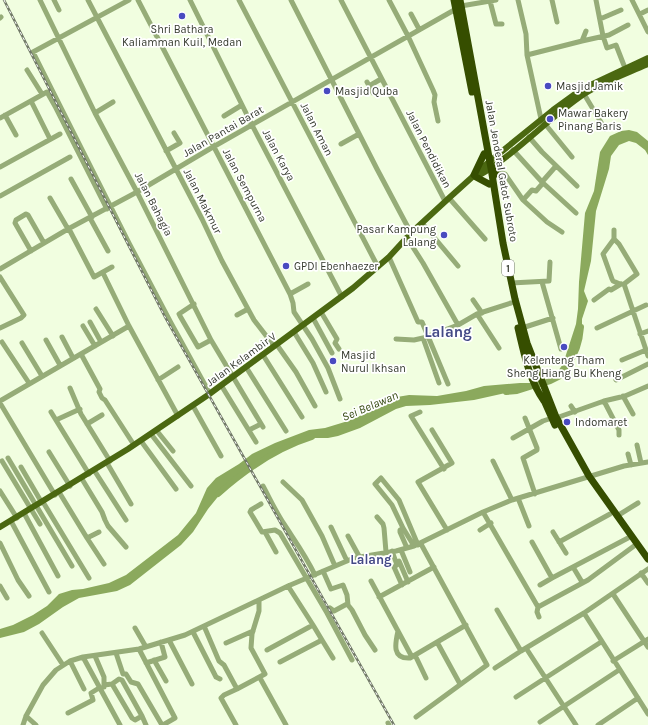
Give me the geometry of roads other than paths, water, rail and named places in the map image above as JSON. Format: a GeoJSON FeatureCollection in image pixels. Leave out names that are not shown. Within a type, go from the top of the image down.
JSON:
{"type":"FeatureCollection","features":[{"type":"Feature","properties":{"kind":"highway","name":"Jalan Jenderal Gatot Subroto"},"geometry":{"type":"LineString","coordinates":[[454,0],[459,5],[484,154],[490,171],[496,231],[511,303],[526,359],[532,368]]}},
{"type":"Feature","properties":{"kind":"highway","name":"Jalan Jenderal Gatot Subroto"},"geometry":{"type":"LineString","coordinates":[[462,27],[511,283],[532,368]]}},
{"type":"Feature","properties":{"kind":"highway"},"geometry":{"type":"LineString","coordinates":[[474,177],[484,154]]}},
{"type":"Feature","properties":{"kind":"highway"},"geometry":{"type":"LineString","coordinates":[[474,177],[490,171],[501,159]]}},
{"type":"Feature","properties":{"kind":"highway","name":"1"},"geometry":{"type":"LineString","coordinates":[[532,368],[554,417],[587,477],[648,559]]}},
{"type":"Feature","properties":{"kind":"highway","name":"1"},"geometry":{"type":"LineString","coordinates":[[542,393],[544,401],[554,417]]}},
{"type":"Feature","properties":{"kind":"highway","name":"1"},"geometry":{"type":"LineString","coordinates":[[614,515],[628,538],[648,565]]}},
{"type":"Feature","properties":{"kind":"main road"},"geometry":{"type":"LineString","coordinates":[[501,159],[529,137],[543,122],[582,89],[648,58]]}},
{"type":"Feature","properties":{"kind":"main road"},"geometry":{"type":"LineString","coordinates":[[543,122],[584,94],[648,64]]}},
{"type":"Feature","properties":{"kind":"main road","name":"Jalan Kelambir V"},"geometry":{"type":"LineString","coordinates":[[0,527],[82,479],[141,441],[210,394],[342,297],[389,257],[409,235],[447,200],[474,177],[490,171],[543,122]]}},
{"type":"Feature","properties":{"kind":"street","name":"Jalan Bahagia"},"geometry":{"type":"LineString","coordinates":[[40,0],[95,114],[137,192],[211,340],[262,425],[249,430]]}},
{"type":"Feature","properties":{"kind":"street"},"geometry":{"type":"LineString","coordinates":[[54,0],[59,10]]}},
{"type":"Feature","properties":{"kind":"street","name":"Jalan Makmur"},"geometry":{"type":"LineString","coordinates":[[88,0],[222,261],[254,320],[296,372],[315,406]]}},
{"type":"Feature","properties":{"kind":"street"},"geometry":{"type":"LineString","coordinates":[[109,208],[33,52],[129,0]]}},
{"type":"Feature","properties":{"kind":"street","name":"Jalan Sempurna"},"geometry":{"type":"LineString","coordinates":[[138,0],[290,294],[294,303],[294,312],[304,325],[328,368],[340,399]]}},
{"type":"Feature","properties":{"kind":"street","name":"Jalan Karya"},"geometry":{"type":"LineString","coordinates":[[190,0],[252,125],[342,297]]}},
{"type":"Feature","properties":{"kind":"street","name":"Jalan Aman"},"geometry":{"type":"LineString","coordinates":[[239,0],[378,267]]}},
{"type":"Feature","properties":{"kind":"street"},"geometry":{"type":"LineString","coordinates":[[290,0],[423,263],[458,325]]}},
{"type":"Feature","properties":{"kind":"street","name":"Jalan Pendidikan"},"geometry":{"type":"LineString","coordinates":[[341,0],[381,79],[447,200],[485,239]]}},
{"type":"Feature","properties":{"kind":"street"},"geometry":{"type":"LineString","coordinates":[[389,0],[408,36],[433,90],[438,121]]}},
{"type":"Feature","properties":{"kind":"street"},"geometry":{"type":"LineString","coordinates":[[493,0],[496,24],[502,24]]}},
{"type":"Feature","properties":{"kind":"street","name":"Jalan Pantai Barat"},"geometry":{"type":"LineString","coordinates":[[0,269],[176,170],[213,147],[408,36],[459,5],[493,0]]}},
{"type":"Feature","properties":{"kind":"street"},"geometry":{"type":"LineString","coordinates":[[518,0],[526,34],[527,55],[543,122],[572,157]]}},
{"type":"Feature","properties":{"kind":"street"},"geometry":{"type":"LineString","coordinates":[[552,0],[557,22]]}},
{"type":"Feature","properties":{"kind":"street"},"geometry":{"type":"LineString","coordinates":[[596,0],[603,36],[607,48],[616,45],[625,68]]}},
{"type":"Feature","properties":{"kind":"street"},"geometry":{"type":"LineString","coordinates":[[632,0],[648,32]]}},
{"type":"Feature","properties":{"kind":"street"},"geometry":{"type":"LineString","coordinates":[[600,19],[621,10]]}},
{"type":"Feature","properties":{"kind":"street"},"geometry":{"type":"LineString","coordinates":[[640,14],[648,10]]}},
{"type":"Feature","properties":{"kind":"street"},"geometry":{"type":"LineString","coordinates":[[411,14],[419,29]]}},
{"type":"Feature","properties":{"kind":"street"},"geometry":{"type":"LineString","coordinates":[[527,55],[609,35],[628,25]]}},
{"type":"Feature","properties":{"kind":"street"},"geometry":{"type":"LineString","coordinates":[[582,41],[586,31]]}},
{"type":"Feature","properties":{"kind":"street"},"geometry":{"type":"LineString","coordinates":[[27,70],[42,94]]}},
{"type":"Feature","properties":{"kind":"street"},"geometry":{"type":"LineString","coordinates":[[373,93],[368,84],[381,79]]}},
{"type":"Feature","properties":{"kind":"street"},"geometry":{"type":"LineString","coordinates":[[0,118],[47,92],[210,394]]}},
{"type":"Feature","properties":{"kind":"street"},"geometry":{"type":"LineString","coordinates":[[584,94],[605,130]]}},
{"type":"Feature","properties":{"kind":"street"},"geometry":{"type":"LineString","coordinates":[[30,101],[50,139]]}},
{"type":"Feature","properties":{"kind":"street"},"geometry":{"type":"LineString","coordinates":[[95,114],[113,102]]}},
{"type":"Feature","properties":{"kind":"street"},"geometry":{"type":"LineString","coordinates":[[224,116],[242,105]]}},
{"type":"Feature","properties":{"kind":"street"},"geometry":{"type":"LineString","coordinates":[[5,115],[16,135]]}},
{"type":"Feature","properties":{"kind":"street"},"geometry":{"type":"LineString","coordinates":[[166,151],[180,143],[174,133]]}},
{"type":"Feature","properties":{"kind":"street"},"geometry":{"type":"LineString","coordinates":[[0,167],[60,134]]}},
{"type":"Feature","properties":{"kind":"street"},"geometry":{"type":"LineString","coordinates":[[341,144],[359,134]]}},
{"type":"Feature","properties":{"kind":"street"},"geometry":{"type":"LineString","coordinates":[[529,137],[577,186]]}},
{"type":"Feature","properties":{"kind":"street"},"geometry":{"type":"LineString","coordinates":[[513,150],[542,183],[576,213]]}},
{"type":"Feature","properties":{"kind":"street"},"geometry":{"type":"LineString","coordinates":[[0,196],[70,156]]}},
{"type":"Feature","properties":{"kind":"street"},"geometry":{"type":"LineString","coordinates":[[523,200],[532,190],[536,191],[556,166]]}},
{"type":"Feature","properties":{"kind":"street"},"geometry":{"type":"LineString","coordinates":[[490,171],[505,174],[523,200],[547,222],[562,232]]}},
{"type":"Feature","properties":{"kind":"street"},"geometry":{"type":"LineString","coordinates":[[72,179],[108,251]]}},
{"type":"Feature","properties":{"kind":"street"},"geometry":{"type":"LineString","coordinates":[[50,198],[69,229],[93,277],[112,267]]}},
{"type":"Feature","properties":{"kind":"street"},"geometry":{"type":"LineString","coordinates":[[31,251],[15,222],[26,214],[44,243]]}},
{"type":"Feature","properties":{"kind":"street"},"geometry":{"type":"LineString","coordinates":[[422,223],[458,266]]}},
{"type":"Feature","properties":{"kind":"street"},"geometry":{"type":"LineString","coordinates":[[614,230],[614,239],[603,254],[612,279],[614,282],[622,284]]}},
{"type":"Feature","properties":{"kind":"street"},"geometry":{"type":"LineString","coordinates":[[594,300],[609,289],[611,290],[637,274],[619,244],[614,239]]}},
{"type":"Feature","properties":{"kind":"street"},"geometry":{"type":"LineString","coordinates":[[389,257],[418,322],[422,322],[439,383]]}},
{"type":"Feature","properties":{"kind":"street"},"geometry":{"type":"LineString","coordinates":[[511,283],[542,282],[550,280],[550,262]]}},
{"type":"Feature","properties":{"kind":"street"},"geometry":{"type":"LineString","coordinates":[[103,273],[129,326],[178,416]]}},
{"type":"Feature","properties":{"kind":"street"},"geometry":{"type":"LineString","coordinates":[[0,277],[24,315],[21,318],[0,328]]}},
{"type":"Feature","properties":{"kind":"street"},"geometry":{"type":"LineString","coordinates":[[542,282],[561,349]]}},
{"type":"Feature","properties":{"kind":"street"},"geometry":{"type":"LineString","coordinates":[[290,294],[308,284]]}},
{"type":"Feature","properties":{"kind":"street"},"geometry":{"type":"LineString","coordinates":[[622,284],[647,350],[622,360]]}},
{"type":"Feature","properties":{"kind":"street"},"geometry":{"type":"LineString","coordinates":[[473,300],[479,314],[499,348]]}},
{"type":"Feature","properties":{"kind":"street"},"geometry":{"type":"LineString","coordinates":[[396,339],[414,340],[426,337],[458,325],[479,314],[511,303]]}},
{"type":"Feature","properties":{"kind":"street"},"geometry":{"type":"LineString","coordinates":[[194,304],[181,311],[179,314],[198,347],[211,340]]}},
{"type":"Feature","properties":{"kind":"street"},"geometry":{"type":"LineString","coordinates":[[597,328],[646,305]]}},
{"type":"Feature","properties":{"kind":"street"},"geometry":{"type":"LineString","coordinates":[[96,309],[113,336]]}},
{"type":"Feature","properties":{"kind":"street"},"geometry":{"type":"LineString","coordinates":[[237,315],[248,309]]}},
{"type":"Feature","properties":{"kind":"street"},"geometry":{"type":"LineString","coordinates":[[321,312],[337,339],[335,342],[339,349]]}},
{"type":"Feature","properties":{"kind":"street"},"geometry":{"type":"LineString","coordinates":[[313,318],[332,353]]}},
{"type":"Feature","properties":{"kind":"street"},"geometry":{"type":"LineString","coordinates":[[522,328],[553,318]]}},
{"type":"Feature","properties":{"kind":"street"},"geometry":{"type":"LineString","coordinates":[[90,322],[101,342]]}},
{"type":"Feature","properties":{"kind":"street"},"geometry":{"type":"LineString","coordinates":[[83,326],[95,346]]}},
{"type":"Feature","properties":{"kind":"street"},"geometry":{"type":"LineString","coordinates":[[104,564],[57,494],[0,402],[29,383],[129,326]]}},
{"type":"Feature","properties":{"kind":"street"},"geometry":{"type":"LineString","coordinates":[[640,334],[648,331]]}},
{"type":"Feature","properties":{"kind":"street"},"geometry":{"type":"LineString","coordinates":[[294,332],[313,363],[326,392]]}},
{"type":"Feature","properties":{"kind":"street"},"geometry":{"type":"LineString","coordinates":[[62,337],[73,358]]}},
{"type":"Feature","properties":{"kind":"street"},"geometry":{"type":"LineString","coordinates":[[426,337],[448,384]]}},
{"type":"Feature","properties":{"kind":"street"},"geometry":{"type":"LineString","coordinates":[[46,340],[60,365]]}},
{"type":"Feature","properties":{"kind":"street"},"geometry":{"type":"LineString","coordinates":[[2,342],[29,383]]}},
{"type":"Feature","properties":{"kind":"street"},"geometry":{"type":"LineString","coordinates":[[22,343],[42,376]]}},
{"type":"Feature","properties":{"kind":"street"},"geometry":{"type":"LineString","coordinates":[[81,354],[100,389],[99,392],[101,398],[105,400],[134,445]]}},
{"type":"Feature","properties":{"kind":"street"},"geometry":{"type":"LineString","coordinates":[[262,355],[302,417]]}},
{"type":"Feature","properties":{"kind":"street"},"geometry":{"type":"LineString","coordinates":[[616,380],[648,364]]}},
{"type":"Feature","properties":{"kind":"street"},"geometry":{"type":"LineString","coordinates":[[158,380],[178,367]]}},
{"type":"Feature","properties":{"kind":"street"},"geometry":{"type":"LineString","coordinates":[[246,367],[286,431]]}},
{"type":"Feature","properties":{"kind":"street"},"geometry":{"type":"LineString","coordinates":[[222,385],[256,442]]}},
{"type":"Feature","properties":{"kind":"street"},"geometry":{"type":"LineString","coordinates":[[513,438],[554,417],[623,396],[648,386]]}},
{"type":"Feature","properties":{"kind":"street"},"geometry":{"type":"LineString","coordinates":[[70,388],[81,414],[131,504]]}},
{"type":"Feature","properties":{"kind":"street"},"geometry":{"type":"LineString","coordinates":[[623,396],[633,414]]}},
{"type":"Feature","properties":{"kind":"street"},"geometry":{"type":"LineString","coordinates":[[604,401],[620,430],[619,435]]}},
{"type":"Feature","properties":{"kind":"street"},"geometry":{"type":"LineString","coordinates":[[193,406],[222,456]]}},
{"type":"Feature","properties":{"kind":"street"},"geometry":{"type":"LineString","coordinates":[[571,406],[574,412]]}},
{"type":"Feature","properties":{"kind":"street"},"geometry":{"type":"LineString","coordinates":[[56,420],[80,409]]}},
{"type":"Feature","properties":{"kind":"street"},"geometry":{"type":"LineString","coordinates":[[50,412],[126,520]]}},
{"type":"Feature","properties":{"kind":"street"},"geometry":{"type":"LineString","coordinates":[[420,412],[411,416],[444,469]]}},
{"type":"Feature","properties":{"kind":"street"},"geometry":{"type":"LineString","coordinates":[[87,424],[102,415]]}},
{"type":"Feature","properties":{"kind":"street"},"geometry":{"type":"LineString","coordinates":[[525,418],[538,449],[523,458],[535,494]]}},
{"type":"Feature","properties":{"kind":"street"},"geometry":{"type":"LineString","coordinates":[[157,430],[173,451]]}},
{"type":"Feature","properties":{"kind":"street"},"geometry":{"type":"LineString","coordinates":[[432,430],[452,462],[444,469],[418,482],[447,530]]}},
{"type":"Feature","properties":{"kind":"street"},"geometry":{"type":"LineString","coordinates":[[151,434],[191,486]]}},
{"type":"Feature","properties":{"kind":"street"},"geometry":{"type":"LineString","coordinates":[[141,441],[176,489]]}},
{"type":"Feature","properties":{"kind":"street"},"geometry":{"type":"LineString","coordinates":[[637,445],[641,463]]}},
{"type":"Feature","properties":{"kind":"street"},"geometry":{"type":"LineString","coordinates":[[49,452],[70,486]]}},
{"type":"Feature","properties":{"kind":"street"},"geometry":{"type":"LineString","coordinates":[[628,454],[631,465]]}},
{"type":"Feature","properties":{"kind":"street"},"geometry":{"type":"LineString","coordinates":[[5,460],[89,578]]}},
{"type":"Feature","properties":{"kind":"street"},"geometry":{"type":"LineString","coordinates":[[493,461],[512,500]]}},
{"type":"Feature","properties":{"kind":"street"},"geometry":{"type":"LineString","coordinates":[[23,725],[26,716],[49,676],[70,661],[83,657],[139,649],[193,632],[288,586],[347,560],[359,556],[399,550],[418,545],[483,512],[512,500],[587,477],[648,462]]}},
{"type":"Feature","properties":{"kind":"street"},"geometry":{"type":"LineString","coordinates":[[20,467],[38,505],[72,566]]}},
{"type":"Feature","properties":{"kind":"street"},"geometry":{"type":"LineString","coordinates":[[416,717],[487,665],[434,567],[403,528],[392,505],[375,484],[381,478],[402,506],[418,545]]}},
{"type":"Feature","properties":{"kind":"street"},"geometry":{"type":"LineString","coordinates":[[82,479],[102,512],[108,526],[126,547]]}},
{"type":"Feature","properties":{"kind":"street"},"geometry":{"type":"LineString","coordinates":[[284,482],[302,500],[322,536],[335,566]]}},
{"type":"Feature","properties":{"kind":"street"},"geometry":{"type":"LineString","coordinates":[[262,486],[284,524],[309,562],[315,575]]}},
{"type":"Feature","properties":{"kind":"street"},"geometry":{"type":"LineString","coordinates":[[0,491],[49,592]]}},
{"type":"Feature","properties":{"kind":"street"},"geometry":{"type":"LineString","coordinates":[[386,498],[393,493]]}},
{"type":"Feature","properties":{"kind":"street"},"geometry":{"type":"LineString","coordinates":[[518,498],[528,526]]}},
{"type":"Feature","properties":{"kind":"street"},"geometry":{"type":"LineString","coordinates":[[559,542],[638,503]]}},
{"type":"Feature","properties":{"kind":"street"},"geometry":{"type":"LineString","coordinates":[[261,504],[250,512],[262,532],[265,532],[276,552]]}},
{"type":"Feature","properties":{"kind":"street"},"geometry":{"type":"LineString","coordinates":[[38,505],[40,524]]}},
{"type":"Feature","properties":{"kind":"street"},"geometry":{"type":"LineString","coordinates":[[483,512],[491,523],[515,569],[538,607]]}},
{"type":"Feature","properties":{"kind":"street"},"geometry":{"type":"LineString","coordinates":[[24,514],[58,576]]}},
{"type":"Feature","properties":{"kind":"street"},"geometry":{"type":"LineString","coordinates":[[377,516],[384,528],[386,552]]}},
{"type":"Feature","properties":{"kind":"street"},"geometry":{"type":"LineString","coordinates":[[480,530],[491,523]]}},
{"type":"Feature","properties":{"kind":"street"},"geometry":{"type":"LineString","coordinates":[[331,527],[347,560]]}},
{"type":"Feature","properties":{"kind":"street"},"geometry":{"type":"LineString","coordinates":[[403,528],[400,532],[398,565],[408,582]]}},
{"type":"Feature","properties":{"kind":"street"},"geometry":{"type":"LineString","coordinates":[[265,532],[275,530],[280,533],[352,660]]}},
{"type":"Feature","properties":{"kind":"street"},"geometry":{"type":"LineString","coordinates":[[87,538],[99,532]]}},
{"type":"Feature","properties":{"kind":"street"},"geometry":{"type":"LineString","coordinates":[[553,532],[566,553]]}},
{"type":"Feature","properties":{"kind":"street"},"geometry":{"type":"LineString","coordinates":[[348,536],[359,556]]}},
{"type":"Feature","properties":{"kind":"street"},"geometry":{"type":"LineString","coordinates":[[540,585],[628,538]]}},
{"type":"Feature","properties":{"kind":"street"},"geometry":{"type":"LineString","coordinates":[[532,542],[552,578]]}},
{"type":"Feature","properties":{"kind":"street"},"geometry":{"type":"LineString","coordinates":[[0,543],[18,580],[29,596]]}},
{"type":"Feature","properties":{"kind":"street"},"geometry":{"type":"LineString","coordinates":[[539,617],[536,612],[538,607],[602,570],[634,546]]}},
{"type":"Feature","properties":{"kind":"street"},"geometry":{"type":"LineString","coordinates":[[399,550],[410,572]]}},
{"type":"Feature","properties":{"kind":"street"},"geometry":{"type":"LineString","coordinates":[[398,565],[394,567],[402,585]]}},
{"type":"Feature","properties":{"kind":"street"},"geometry":{"type":"LineString","coordinates":[[379,597],[434,567]]}},
{"type":"Feature","properties":{"kind":"street"},"geometry":{"type":"LineString","coordinates":[[573,567],[582,582]]}},
{"type":"Feature","properties":{"kind":"street"},"geometry":{"type":"LineString","coordinates":[[496,668],[584,613],[648,569]]}},
{"type":"Feature","properties":{"kind":"street"},"geometry":{"type":"LineString","coordinates":[[323,571],[331,589],[343,585],[347,595],[347,604],[375,650]]}},
{"type":"Feature","properties":{"kind":"street"},"geometry":{"type":"LineString","coordinates":[[641,574],[648,583]]}},
{"type":"Feature","properties":{"kind":"street"},"geometry":{"type":"LineString","coordinates":[[371,581],[426,678]]}},
{"type":"Feature","properties":{"kind":"street"},"geometry":{"type":"LineString","coordinates":[[0,586],[7,598]]}},
{"type":"Feature","properties":{"kind":"street"},"geometry":{"type":"LineString","coordinates":[[288,586],[333,658]]}},
{"type":"Feature","properties":{"kind":"street"},"geometry":{"type":"LineString","coordinates":[[613,594],[646,640],[648,647]]}},
{"type":"Feature","properties":{"kind":"street"},"geometry":{"type":"LineString","coordinates":[[236,725],[221,698],[265,674],[252,651],[251,644],[253,630],[259,611],[259,600]]}},
{"type":"Feature","properties":{"kind":"street"},"geometry":{"type":"LineString","coordinates":[[330,608],[334,611],[347,604]]}},
{"type":"Feature","properties":{"kind":"street"},"geometry":{"type":"LineString","coordinates":[[497,610],[521,651]]}},
{"type":"Feature","properties":{"kind":"street"},"geometry":{"type":"LineString","coordinates":[[584,613],[613,661],[638,698],[646,706],[648,714]]}},
{"type":"Feature","properties":{"kind":"street"},"geometry":{"type":"LineString","coordinates":[[267,650],[313,625]]}},
{"type":"Feature","properties":{"kind":"street"},"geometry":{"type":"LineString","coordinates":[[398,631],[396,650],[400,657],[405,658],[414,656],[466,625]]}},
{"type":"Feature","properties":{"kind":"street"},"geometry":{"type":"LineString","coordinates":[[204,626],[219,661],[226,669],[237,690]]}},
{"type":"Feature","properties":{"kind":"street"},"geometry":{"type":"LineString","coordinates":[[135,628],[146,647]]}},
{"type":"Feature","properties":{"kind":"street"},"geometry":{"type":"LineString","coordinates":[[226,643],[253,630]]}},
{"type":"Feature","properties":{"kind":"street"},"geometry":{"type":"LineString","coordinates":[[193,632],[216,677],[220,679]]}},
{"type":"Feature","properties":{"kind":"street"},"geometry":{"type":"LineString","coordinates":[[42,633],[63,665]]}},
{"type":"Feature","properties":{"kind":"street"},"geometry":{"type":"LineString","coordinates":[[169,640],[192,684]]}},
{"type":"Feature","properties":{"kind":"street"},"geometry":{"type":"LineString","coordinates":[[280,662],[322,640]]}},
{"type":"Feature","properties":{"kind":"street"},"geometry":{"type":"LineString","coordinates":[[613,661],[646,640]]}},
{"type":"Feature","properties":{"kind":"street"},"geometry":{"type":"LineString","coordinates":[[146,663],[166,656],[161,642]]}},
{"type":"Feature","properties":{"kind":"street"},"geometry":{"type":"LineString","coordinates":[[437,642],[460,684]]}},
{"type":"Feature","properties":{"kind":"street"},"geometry":{"type":"LineString","coordinates":[[516,697],[601,642]]}},
{"type":"Feature","properties":{"kind":"street"},"geometry":{"type":"LineString","coordinates":[[526,648],[576,725]]}},
{"type":"Feature","properties":{"kind":"street"},"geometry":{"type":"LineString","coordinates":[[116,653],[123,674],[126,674],[131,682],[138,684],[162,725],[175,718],[139,649]]}},
{"type":"Feature","properties":{"kind":"street"},"geometry":{"type":"LineString","coordinates":[[95,656],[102,673],[102,688]]}},
{"type":"Feature","properties":{"kind":"street"},"geometry":{"type":"LineString","coordinates":[[83,657],[102,688],[120,725]]}},
{"type":"Feature","properties":{"kind":"street"},"geometry":{"type":"LineString","coordinates":[[154,660],[166,681]]}},
{"type":"Feature","properties":{"kind":"street"},"geometry":{"type":"LineString","coordinates":[[70,661],[84,689]]}},
{"type":"Feature","properties":{"kind":"street"},"geometry":{"type":"LineString","coordinates":[[540,722],[619,670]]}},
{"type":"Feature","properties":{"kind":"street"},"geometry":{"type":"LineString","coordinates":[[260,678],[286,725]]}},
{"type":"Feature","properties":{"kind":"street"},"geometry":{"type":"LineString","coordinates":[[68,713],[93,700],[91,693],[120,679],[122,680],[146,725]]}},
{"type":"Feature","properties":{"kind":"street"},"geometry":{"type":"LineString","coordinates":[[112,684],[133,719],[135,720],[142,716]]}},
{"type":"Feature","properties":{"kind":"street"},"geometry":{"type":"LineString","coordinates":[[598,725],[638,698]]}},
{"type":"Feature","properties":{"kind":"street"},"geometry":{"type":"LineString","coordinates":[[26,716],[36,725]]}},
{"type":"Feature","properties":{"kind":"waterway","name":"Sei Belawan"},"geometry":{"type":"LineString","coordinates":[[568,364],[578,346],[581,327]]}},
{"type":"Feature","properties":{"kind":"waterway","name":"Sei Belawan"},"geometry":{"type":"LineString","coordinates":[[506,392],[517,391],[536,385]]}},
{"type":"Feature","properties":{"kind":"waterway","name":"Sei Belawan"},"geometry":{"type":"LineString","coordinates":[[218,494],[250,468],[286,447],[312,437]]}},
{"type":"Feature","properties":{"kind":"railway"},"geometry":{"type":"LineString","coordinates":[[4,0],[165,317],[394,725]]}},
{"type":"Feature","properties":{"kind":"place","name":"Shri Bathara Kaliamman Kuil, Medan"},"geometry":{"type":"Point","coordinates":[182,16]}},
{"type":"Feature","properties":{"kind":"place","name":"Masjid Jamik"},"geometry":{"type":"Point","coordinates":[548,86]}},
{"type":"Feature","properties":{"kind":"place","name":"Masjid Quba"},"geometry":{"type":"Point","coordinates":[327,91]}},
{"type":"Feature","properties":{"kind":"place","name":"Mawar Bakery Pinang Baris"},"geometry":{"type":"Point","coordinates":[550,119]}},
{"type":"Feature","properties":{"kind":"place","name":"Pasar Kampung Lalang"},"geometry":{"type":"Point","coordinates":[444,235]}},
{"type":"Feature","properties":{"kind":"place","name":"GPDI Ebenhaezer"},"geometry":{"type":"Point","coordinates":[286,266]}},
{"type":"Feature","properties":{"kind":"place","name":"Kelenteng Tham Sheng Hiang Bu Kheng"},"geometry":{"type":"Point","coordinates":[564,347]}},
{"type":"Feature","properties":{"kind":"place","name":"Masjid Nurul Ikhsan"},"geometry":{"type":"Point","coordinates":[333,361]}},
{"type":"Feature","properties":{"kind":"place","name":"Indomaret"},"geometry":{"type":"Point","coordinates":[567,422]}},
{"type":"Feature","properties":{"kind":"district","name":"Lalang"},"geometry":{"type":"Point","coordinates":[448,332]}},
{"type":"Feature","properties":{"kind":"district","name":"Lalang"},"geometry":{"type":"Point","coordinates":[371,559]}}]}
